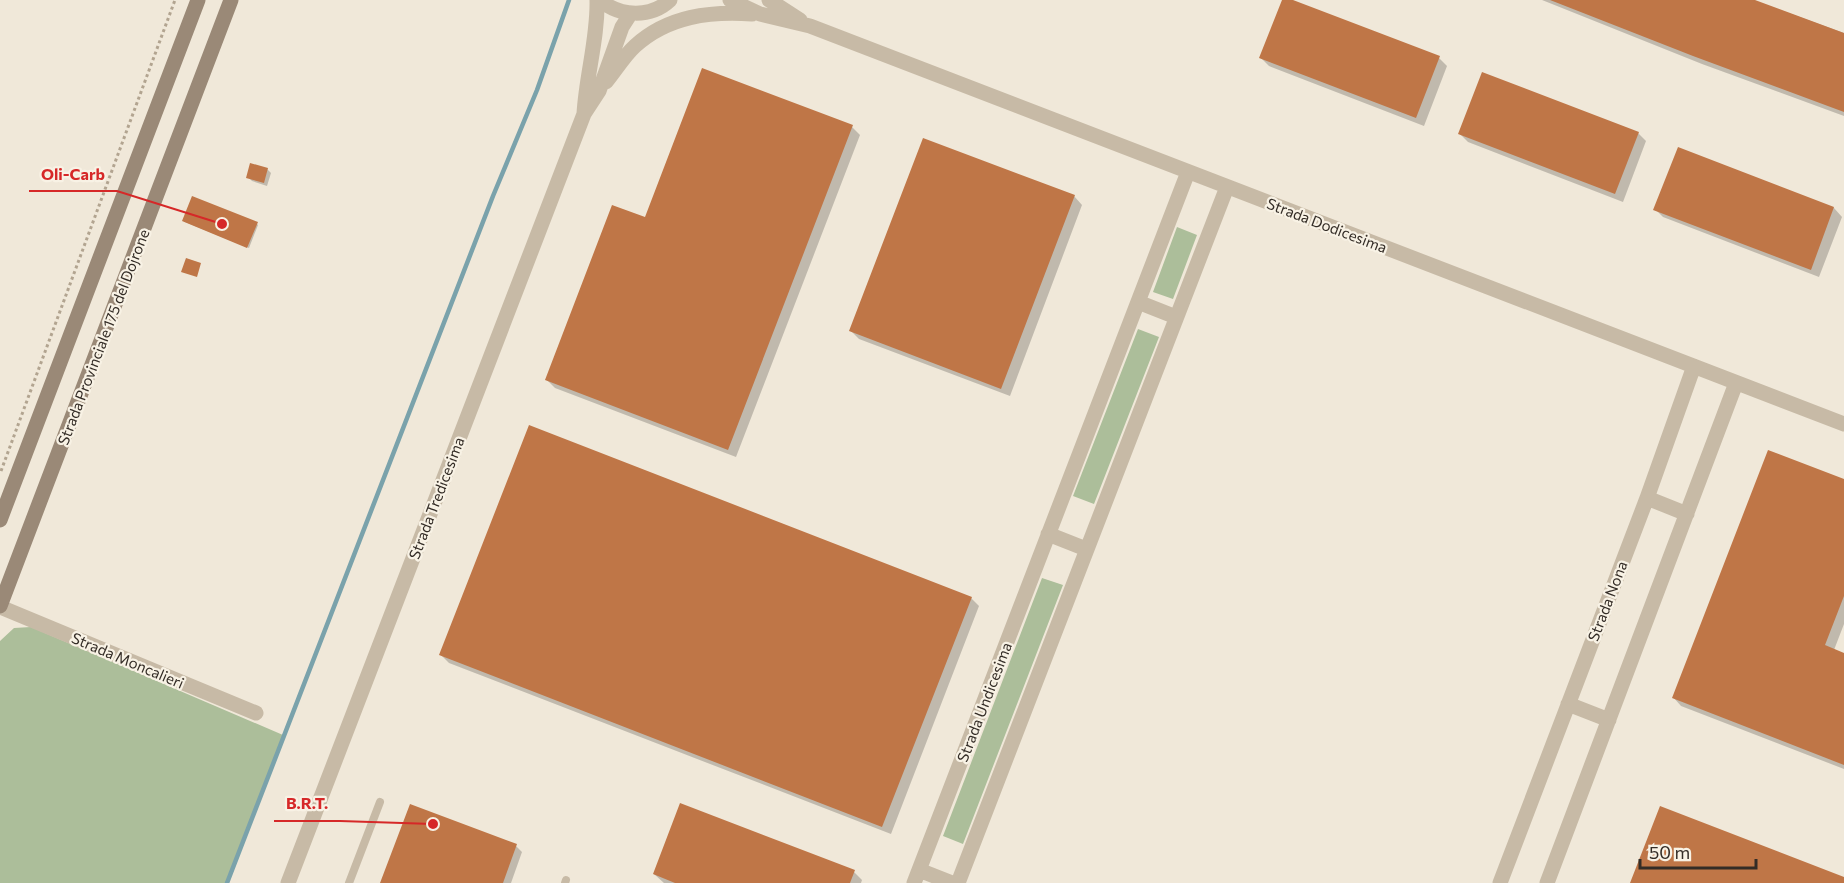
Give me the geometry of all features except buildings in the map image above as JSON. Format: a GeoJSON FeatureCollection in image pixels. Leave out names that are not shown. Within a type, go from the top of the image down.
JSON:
{"type":"FeatureCollection","features":[{"type":"Feature","properties":{"kind":"street","name":"Strada Provinciale 175 del Dojrone"},"geometry":{"type":"LineString","coordinates":[[0,520],[198,0]]}},
{"type":"Feature","properties":{"kind":"street","name":"Strada Provinciale 175 del Dojrone"},"geometry":{"type":"LineString","coordinates":[[0,606],[231,0]]}},
{"type":"Feature","properties":{"kind":"street"},"geometry":{"type":"LineString","coordinates":[[584,114],[598,0],[616,10],[631,13],[653,11],[670,0]]}},
{"type":"Feature","properties":{"kind":"street"},"geometry":{"type":"LineString","coordinates":[[730,0],[760,14]]}},
{"type":"Feature","properties":{"kind":"street"},"geometry":{"type":"LineString","coordinates":[[769,0],[810,26]]}},
{"type":"Feature","properties":{"kind":"street"},"geometry":{"type":"LineString","coordinates":[[584,114],[634,47],[652,33],[675,22],[698,15],[722,12],[760,14],[810,26]]}},
{"type":"Feature","properties":{"kind":"street"},"geometry":{"type":"LineString","coordinates":[[599,91],[622,27],[631,13]]}},
{"type":"Feature","properties":{"kind":"street","name":"Strada Dodicesima"},"geometry":{"type":"LineString","coordinates":[[810,26],[1844,424]]}},
{"type":"Feature","properties":{"kind":"street","name":"Strada Tredicesima"},"geometry":{"type":"LineString","coordinates":[[288,883],[584,114]]}},
{"type":"Feature","properties":{"kind":"street","name":"Strada Undicesima"},"geometry":{"type":"LineString","coordinates":[[952,883],[917,876],[1188,172]]}},
{"type":"Feature","properties":{"kind":"street"},"geometry":{"type":"LineString","coordinates":[[958,883],[1227,186]]}},
{"type":"Feature","properties":{"kind":"street"},"geometry":{"type":"LineString","coordinates":[[1138,302],[1176,317]]}},
{"type":"Feature","properties":{"kind":"street","name":"Strada Nona"},"geometry":{"type":"LineString","coordinates":[[1500,883],[1647,498],[1694,366]]}},
{"type":"Feature","properties":{"kind":"street"},"geometry":{"type":"LineString","coordinates":[[1547,883],[1736,383]]}},
{"type":"Feature","properties":{"kind":"street"},"geometry":{"type":"LineString","coordinates":[[1647,498],[1688,514]]}},
{"type":"Feature","properties":{"kind":"street"},"geometry":{"type":"LineString","coordinates":[[1048,534],[1086,549]]}},
{"type":"Feature","properties":{"kind":"street","name":"Strada Moncalieri"},"geometry":{"type":"LineString","coordinates":[[0,606],[256,713]]}},
{"type":"Feature","properties":{"kind":"street"},"geometry":{"type":"LineString","coordinates":[[1568,704],[1609,720]]}},
{"type":"Feature","properties":{"kind":"lane"},"geometry":{"type":"LineString","coordinates":[[349,883],[380,802]]}},
{"type":"Feature","properties":{"kind":"path"},"geometry":{"type":"LineString","coordinates":[[0,473],[175,0]]}},
{"type":"Feature","properties":{"kind":"green space"},"geometry":{"type":"Polygon","coordinates":[[[1177,227],[1197,235],[1173,299],[1153,292],[1177,227]]]}},
{"type":"Feature","properties":{"kind":"green space"},"geometry":{"type":"Polygon","coordinates":[[[1138,329],[1159,337],[1094,504],[1073,496],[1138,329]]]}},
{"type":"Feature","properties":{"kind":"green space"},"geometry":{"type":"Polygon","coordinates":[[[1042,578],[1063,585],[963,844],[943,836],[1042,578]]]}},
{"type":"Feature","properties":{"kind":"green space"},"geometry":{"type":"Polygon","coordinates":[[[31,627],[283,735],[227,883],[0,883],[0,641],[14,628],[31,627]]]}},
{"type":"Feature","properties":{"kind":"waterway"},"geometry":{"type":"LineString","coordinates":[[227,883],[493,196],[537,90],[569,0]]}},
{"type":"Feature","properties":{"kind":"place","name":"Oli-Carb"},"geometry":{"type":"Point","coordinates":[222,224]}},
{"type":"Feature","properties":{"kind":"place","name":"B.R.T."},"geometry":{"type":"Point","coordinates":[433,824]}}]}
